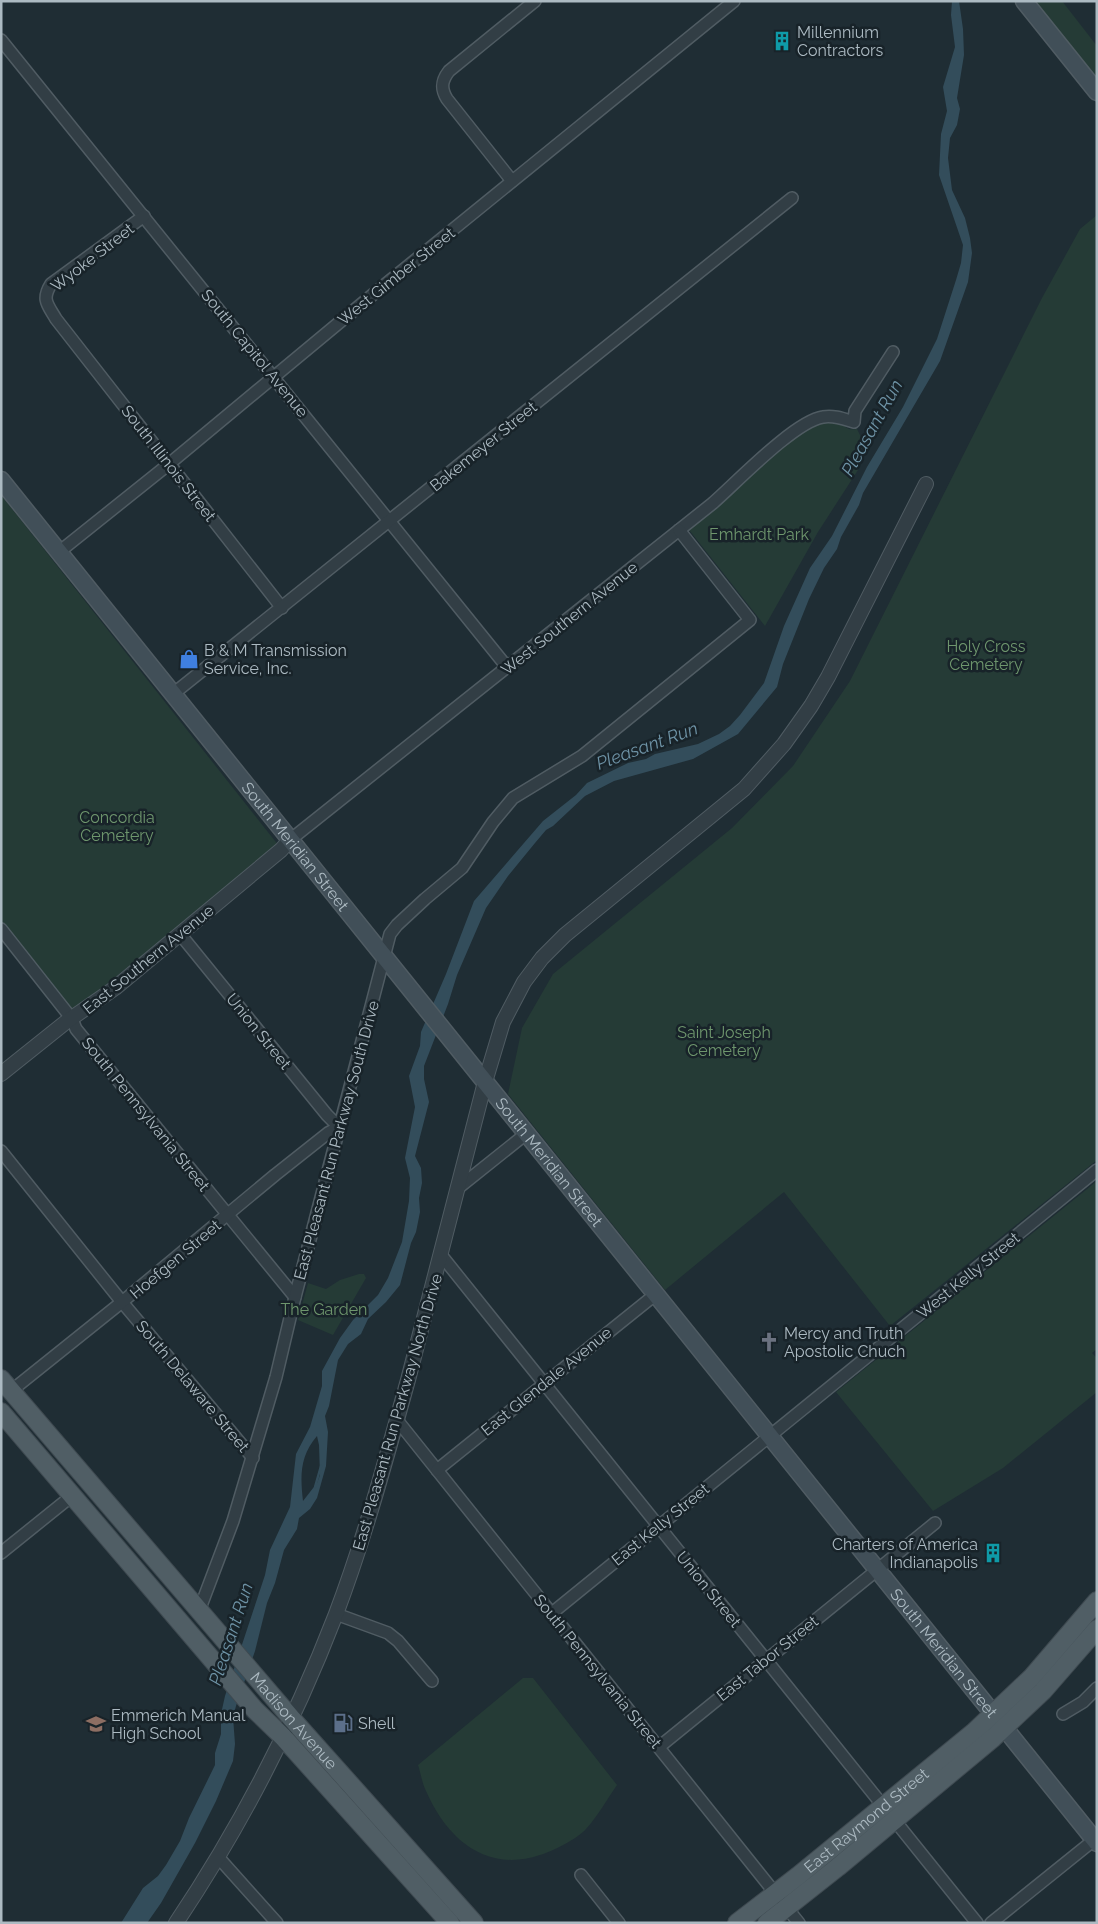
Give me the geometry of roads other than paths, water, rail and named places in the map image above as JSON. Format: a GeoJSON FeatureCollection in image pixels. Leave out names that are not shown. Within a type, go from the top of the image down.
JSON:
{"type":"FeatureCollection","features":[{"type":"Feature","properties":{"kind":"main road"},"geometry":{"type":"LineString","coordinates":[[1024,1],[1097,92]]}},
{"type":"Feature","properties":{"kind":"main road","name":"South Meridian Street"},"geometry":{"type":"LineString","coordinates":[[1,480],[876,1570],[1096,1841]]}},
{"type":"Feature","properties":{"kind":"main road","name":"Madison Avenue"},"geometry":{"type":"LineString","coordinates":[[6,1385],[292,1719],[474,1923]]}},
{"type":"Feature","properties":{"kind":"main road","name":"Madison Avenue"},"geometry":{"type":"LineString","coordinates":[[1,1412],[256,1710],[283,1737],[450,1923]]}},
{"type":"Feature","properties":{"kind":"main road","name":"East Raymond Street"},"geometry":{"type":"LineString","coordinates":[[737,1923],[883,1806],[993,1714],[1047,1660],[1097,1601]]}},
{"type":"Feature","properties":{"kind":"main road","name":"East Raymond Street"},"geometry":{"type":"LineString","coordinates":[[767,1923],[895,1820],[1004,1728],[1044,1690],[1097,1629]]}},
{"type":"Feature","properties":{"kind":"street"},"geometry":{"type":"LineString","coordinates":[[512,181],[446,98],[443,90],[443,81],[449,71],[535,1]]}},
{"type":"Feature","properties":{"kind":"street","name":"West Gimber Street"},"geometry":{"type":"LineString","coordinates":[[59,552],[734,1]]}},
{"type":"Feature","properties":{"kind":"street","name":"South Capitol Avenue"},"geometry":{"type":"LineString","coordinates":[[1,40],[507,667]]}},
{"type":"Feature","properties":{"kind":"street","name":"Bakemeyer Street"},"geometry":{"type":"LineString","coordinates":[[173,694],[792,198]]}},
{"type":"Feature","properties":{"kind":"street","name":"Wyoke Street"},"geometry":{"type":"LineString","coordinates":[[45,301],[51,284],[144,216]]}},
{"type":"Feature","properties":{"kind":"street","name":"South Illinois Street"},"geometry":{"type":"LineString","coordinates":[[45,301],[56,319],[282,608]]}},
{"type":"Feature","properties":{"kind":"street","name":"West Southern Avenue"},"geometry":{"type":"LineString","coordinates":[[290,840],[679,530],[806,423],[826,416],[854,422],[855,412],[893,352]]}},
{"type":"Feature","properties":{"kind":"street","name":"East Pleasant Run Parkway North Drive"},"geometry":{"type":"LineString","coordinates":[[176,1923],[250,1802],[292,1719],[336,1614],[366,1527],[397,1420],[485,1082],[503,1022],[524,982],[542,958],[565,935],[735,798],[784,744],[824,684],[926,484]]}},
{"type":"Feature","properties":{"kind":"street","name":"East Pleasant Run Parkway South Drive"},"geometry":{"type":"LineString","coordinates":[[199,1611],[228,1537],[276,1377],[295,1297],[390,934],[397,925],[462,868],[495,818],[513,798],[582,756],[750,620],[679,530]]}},
{"type":"Feature","properties":{"kind":"street","name":"East Southern Avenue"},"geometry":{"type":"LineString","coordinates":[[1,1074],[115,988],[282,850],[290,840]]}},
{"type":"Feature","properties":{"kind":"street","name":"South Pennsylvania Street"},"geometry":{"type":"LineString","coordinates":[[1,929],[72,1019],[76,1029],[295,1297]]}},
{"type":"Feature","properties":{"kind":"street","name":"Union Street"},"geometry":{"type":"LineString","coordinates":[[180,934],[327,1115],[339,1127]]}},
{"type":"Feature","properties":{"kind":"street","name":"Hoefgen Street"},"geometry":{"type":"LineString","coordinates":[[6,1385],[122,1302],[328,1133],[339,1127]]}},
{"type":"Feature","properties":{"kind":"street"},"geometry":{"type":"LineString","coordinates":[[457,1189],[527,1133]]}},
{"type":"Feature","properties":{"kind":"street","name":"South Delaware Street"},"geometry":{"type":"LineString","coordinates":[[1,1151],[122,1302],[253,1458]]}},
{"type":"Feature","properties":{"kind":"street","name":"West Kelly Street"},"geometry":{"type":"LineString","coordinates":[[770,1436],[1097,1170]]}},
{"type":"Feature","properties":{"kind":"street","name":"Union Street"},"geometry":{"type":"LineString","coordinates":[[441,1255],[977,1923]]}},
{"type":"Feature","properties":{"kind":"street","name":"East Glendale Avenue"},"geometry":{"type":"LineString","coordinates":[[438,1470],[656,1294]]}},
{"type":"Feature","properties":{"kind":"street","name":"South Pennsylvania Street"},"geometry":{"type":"LineString","coordinates":[[397,1420],[799,1923]]}},
{"type":"Feature","properties":{"kind":"street","name":"East Kelly Street"},"geometry":{"type":"LineString","coordinates":[[552,1613],[770,1436]]}},
{"type":"Feature","properties":{"kind":"street"},"geometry":{"type":"LineString","coordinates":[[1,1553],[73,1495]]}},
{"type":"Feature","properties":{"kind":"street","name":"East Tabor Street"},"geometry":{"type":"LineString","coordinates":[[659,1747],[935,1523]]}},
{"type":"Feature","properties":{"kind":"street"},"geometry":{"type":"LineString","coordinates":[[336,1614],[388,1633],[432,1681]]}},
{"type":"Feature","properties":{"kind":"street"},"geometry":{"type":"LineString","coordinates":[[1063,1714],[1083,1702],[1097,1688]]}},
{"type":"Feature","properties":{"kind":"street"},"geometry":{"type":"LineString","coordinates":[[991,1923],[1096,1841]]}},
{"type":"Feature","properties":{"kind":"street"},"geometry":{"type":"LineString","coordinates":[[218,1857],[277,1923]]}},
{"type":"Feature","properties":{"kind":"street"},"geometry":{"type":"LineString","coordinates":[[581,1875],[619,1923]]}},
{"type":"Feature","properties":{"kind":"water","name":"Pleasant Run"},"geometry":{"type":"Polygon","coordinates":[[[952,1],[959,1],[964,55],[957,98],[960,109],[957,125],[950,138],[948,158],[952,190],[965,218],[972,253],[968,282],[940,361],[863,493],[837,549],[824,568],[809,599],[783,664],[777,687],[738,734],[693,759],[614,781],[585,796],[553,826],[546,830],[508,876],[486,908],[457,975],[424,1066],[424,1079],[429,1102],[415,1156],[421,1168],[422,1183],[419,1198],[420,1212],[416,1232],[411,1243],[400,1285],[368,1319],[361,1334],[348,1344],[338,1360],[329,1406],[325,1416],[328,1432],[326,1466],[317,1498],[310,1509],[299,1518],[297,1529],[284,1550],[275,1583],[267,1603],[255,1651],[233,1717],[235,1744],[233,1761],[195,1843],[161,1903],[147,1923],[121,1923],[143,1888],[158,1876],[166,1865],[180,1841],[215,1765],[215,1753],[221,1734],[221,1714],[225,1696],[265,1575],[270,1550],[290,1507],[296,1454],[310,1427],[322,1386],[322,1371],[340,1338],[353,1320],[378,1295],[388,1278],[402,1242],[409,1201],[410,1178],[405,1158],[415,1107],[409,1076],[420,1046],[421,1032],[474,901],[543,821],[576,795],[587,783],[628,763],[646,759],[655,754],[698,744],[719,734],[740,715],[764,683],[784,626],[810,568],[832,536],[867,467],[903,407],[937,339],[961,263],[963,245],[939,175],[941,134],[947,111],[943,87],[955,47],[951,15],[952,1]],[[317,1436],[311,1443],[304,1458],[302,1466],[303,1501],[317,1483],[320,1475],[317,1436]]]}},
{"type":"Feature","properties":{"kind":"waterway","name":"Pleasant Run"},"geometry":{"type":"LineString","coordinates":[[315,1487],[321,1466]]}},
{"type":"Feature","properties":{"kind":"place","name":"Millennium Contractors"},"geometry":{"type":"Point","coordinates":[782,41]}},
{"type":"Feature","properties":{"kind":"place","name":"B & M Transmission Service, Inc."},"geometry":{"type":"Point","coordinates":[189,659]}},
{"type":"Feature","properties":{"kind":"place","name":"Mercy and Truth Apostolic Chuch"},"geometry":{"type":"Point","coordinates":[769,1342]}},
{"type":"Feature","properties":{"kind":"place","name":"Charters of America Indianapolis"},"geometry":{"type":"Point","coordinates":[993,1553]}},
{"type":"Feature","properties":{"kind":"place","name":"Shell"},"geometry":{"type":"Point","coordinates":[343,1723]}},
{"type":"Feature","properties":{"kind":"place","name":"Emmerich Manual High School"},"geometry":{"type":"Point","coordinates":[96,1724]}},
{"type":"Feature","properties":{"kind":"park label","name":"Emhardt Park"},"geometry":{"type":"Point","coordinates":[759,534]}},
{"type":"Feature","properties":{"kind":"park label","name":"Holy Cross Cemetery"},"geometry":{"type":"Point","coordinates":[986,655]}},
{"type":"Feature","properties":{"kind":"park label","name":"Concordia Cemetery"},"geometry":{"type":"Point","coordinates":[117,826]}},
{"type":"Feature","properties":{"kind":"park label","name":"Saint Joseph Cemetery"},"geometry":{"type":"Point","coordinates":[724,1041]}},
{"type":"Feature","properties":{"kind":"park label","name":"The Garden"},"geometry":{"type":"Point","coordinates":[324,1309]}}]}
